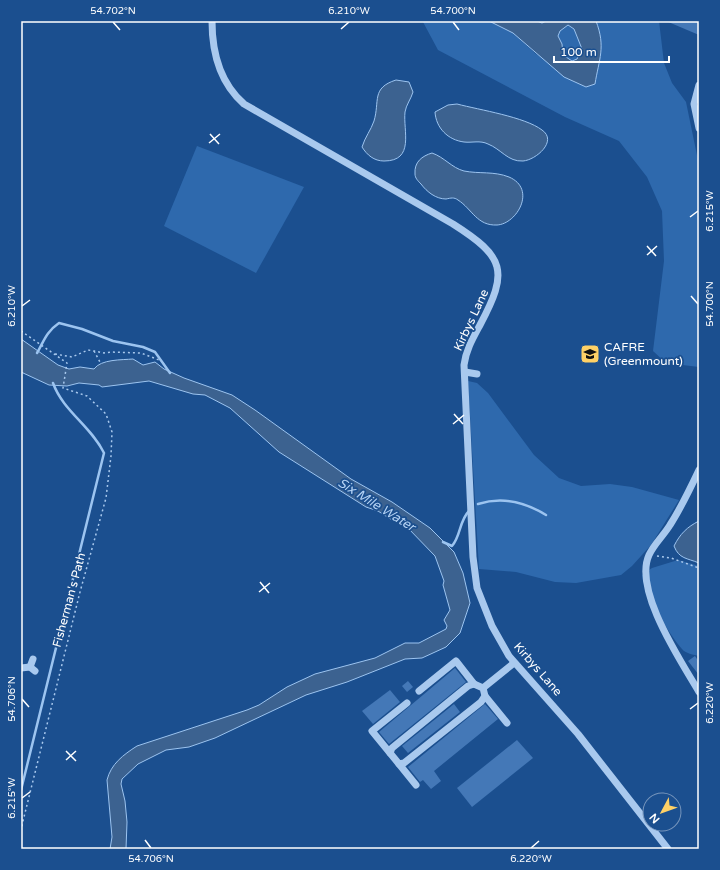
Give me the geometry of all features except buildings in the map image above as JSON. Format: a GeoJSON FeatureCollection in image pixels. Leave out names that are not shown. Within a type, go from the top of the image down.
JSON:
{"type":"FeatureCollection","features":[{"type":"Feature","properties":{"kind":"street","name":"Kirbys Lane"},"geometry":{"type":"LineString","coordinates":[[212,21],[214,47],[220,69],[230,89],[244,104],[453,224],[476,239],[487,249],[494,260],[498,270],[498,286],[493,300],[468,341],[465,358],[474,573],[477,588],[492,626],[514,663],[562,714],[668,849]]}},
{"type":"Feature","properties":{"kind":"street"},"geometry":{"type":"LineString","coordinates":[[699,85],[694,104],[699,128]]}},
{"type":"Feature","properties":{"kind":"street"},"geometry":{"type":"LineString","coordinates":[[465,372],[477,374]]}},
{"type":"Feature","properties":{"kind":"street"},"geometry":{"type":"LineString","coordinates":[[699,470],[670,525],[649,554],[646,565],[646,578],[651,604],[699,692]]}},
{"type":"Feature","properties":{"kind":"street"},"geometry":{"type":"LineString","coordinates":[[21,668],[33,669],[33,659]]}},
{"type":"Feature","properties":{"kind":"street"},"geometry":{"type":"LineString","coordinates":[[419,691],[456,661],[474,684],[483,688]]}},
{"type":"Feature","properties":{"kind":"street"},"geometry":{"type":"LineString","coordinates":[[483,688],[514,663]]}},
{"type":"Feature","properties":{"kind":"street"},"geometry":{"type":"LineString","coordinates":[[390,753],[392,748],[468,686],[474,684]]}},
{"type":"Feature","properties":{"kind":"street"},"geometry":{"type":"LineString","coordinates":[[483,688],[485,696],[507,723]]}},
{"type":"Feature","properties":{"kind":"street"},"geometry":{"type":"LineString","coordinates":[[399,764],[404,763],[481,702],[485,696]]}},
{"type":"Feature","properties":{"kind":"street"},"geometry":{"type":"LineString","coordinates":[[407,702],[372,731],[416,786]]}},
{"type":"Feature","properties":{"kind":"path"},"geometry":{"type":"LineString","coordinates":[[21,331],[56,355],[72,357],[88,350],[104,353],[141,353],[159,360]]}},
{"type":"Feature","properties":{"kind":"path"},"geometry":{"type":"LineString","coordinates":[[94,351],[100,362]]}},
{"type":"Feature","properties":{"kind":"path","name":"Fisherman's Path"},"geometry":{"type":"LineString","coordinates":[[21,829],[78,600],[106,498],[110,463],[112,432],[106,414],[88,396],[63,388],[67,363],[56,355]]}},
{"type":"Feature","properties":{"kind":"path"},"geometry":{"type":"LineString","coordinates":[[649,554],[671,558],[699,568]]}},
{"type":"Feature","properties":{"kind":"shaded area"},"geometry":{"type":"Polygon","coordinates":[[[421,21],[489,21],[513,33],[536,54],[595,84],[599,30],[596,21],[659,21],[664,63],[672,83],[686,102],[699,165],[699,367],[666,363],[653,351],[664,261],[662,211],[647,177],[619,141],[565,117],[438,50],[423,22],[421,21]]]}},
{"type":"Feature","properties":{"kind":"shaded area"},"geometry":{"type":"Polygon","coordinates":[[[568,25],[574,29],[582,49],[577,59],[572,61],[563,55],[562,44],[558,36],[560,31],[568,25]]]}},
{"type":"Feature","properties":{"kind":"shaded area"},"geometry":{"type":"Polygon","coordinates":[[[197,146],[304,187],[256,273],[164,226],[197,146]]]}},
{"type":"Feature","properties":{"kind":"shaded area"},"geometry":{"type":"Polygon","coordinates":[[[468,381],[477,383],[488,393],[534,455],[559,478],[581,486],[610,484],[632,487],[679,500],[651,545],[632,566],[621,575],[576,583],[555,582],[516,572],[479,569],[468,381]]]}},
{"type":"Feature","properties":{"kind":"shaded area"},"geometry":{"type":"Polygon","coordinates":[[[678,560],[699,566],[699,656],[685,652],[677,643],[658,613],[643,582],[642,575],[652,568],[678,560]]]}},
{"type":"Feature","properties":{"kind":"water"},"geometry":{"type":"Polygon","coordinates":[[[489,21],[537,21],[542,23],[546,21],[596,21],[601,38],[601,53],[595,84],[586,87],[564,77],[513,33],[489,21]],[[568,25],[560,31],[558,36],[562,44],[563,55],[572,61],[577,59],[582,49],[574,29],[568,25]]]}},
{"type":"Feature","properties":{"kind":"water"},"geometry":{"type":"Polygon","coordinates":[[[396,80],[409,82],[413,92],[405,112],[406,136],[404,151],[394,160],[380,161],[371,157],[362,147],[374,121],[380,91],[388,83],[396,80]]]}},
{"type":"Feature","properties":{"kind":"water"},"geometry":{"type":"Polygon","coordinates":[[[457,104],[502,114],[534,125],[546,134],[548,139],[546,144],[539,154],[528,160],[518,161],[485,143],[464,142],[453,139],[440,128],[435,112],[448,105],[457,104]]]}},
{"type":"Feature","properties":{"kind":"water"},"geometry":{"type":"Polygon","coordinates":[[[432,153],[460,170],[503,175],[517,182],[522,189],[523,197],[517,213],[504,223],[490,225],[480,220],[457,199],[442,199],[426,190],[418,181],[415,170],[419,160],[432,153]]]}},
{"type":"Feature","properties":{"kind":"water","name":"Six Mile Water"},"geometry":{"type":"Polygon","coordinates":[[[21,339],[58,365],[69,369],[80,367],[94,369],[102,363],[118,360],[133,359],[143,365],[155,362],[164,369],[184,378],[232,395],[255,410],[351,479],[392,502],[430,528],[454,552],[463,573],[470,603],[460,633],[446,647],[422,658],[405,659],[347,682],[306,695],[215,738],[189,747],[166,750],[138,764],[122,779],[121,784],[125,801],[127,822],[126,849],[110,849],[112,837],[107,780],[111,769],[122,756],[137,746],[259,705],[287,687],[315,674],[375,658],[405,643],[419,643],[446,629],[447,626],[444,620],[450,610],[443,585],[444,581],[435,556],[407,527],[378,511],[366,507],[279,452],[230,408],[205,395],[193,394],[149,381],[102,387],[99,385],[79,383],[67,386],[49,385],[21,372],[21,339]]]}},
{"type":"Feature","properties":{"kind":"water"},"geometry":{"type":"Polygon","coordinates":[[[699,521],[699,563],[681,556],[674,546],[684,531],[699,521]]]}},
{"type":"Feature","properties":{"kind":"waterway"},"geometry":{"type":"LineString","coordinates":[[37,353],[48,333],[59,323],[82,329],[113,341],[143,347],[155,352],[170,373]]}},
{"type":"Feature","properties":{"kind":"waterway"},"geometry":{"type":"LineString","coordinates":[[21,790],[104,453],[92,435],[63,402],[53,383]]}},
{"type":"Feature","properties":{"kind":"waterway"},"geometry":{"type":"LineString","coordinates":[[478,504],[496,501],[514,502],[538,510],[546,515]]}},
{"type":"Feature","properties":{"kind":"waterway"},"geometry":{"type":"LineString","coordinates":[[443,542],[452,546],[457,538],[463,519],[469,511]]}},
{"type":"Feature","properties":{"kind":"place","name":"CAFRE (Greenmount)"},"geometry":{"type":"Point","coordinates":[590,354]}}]}
